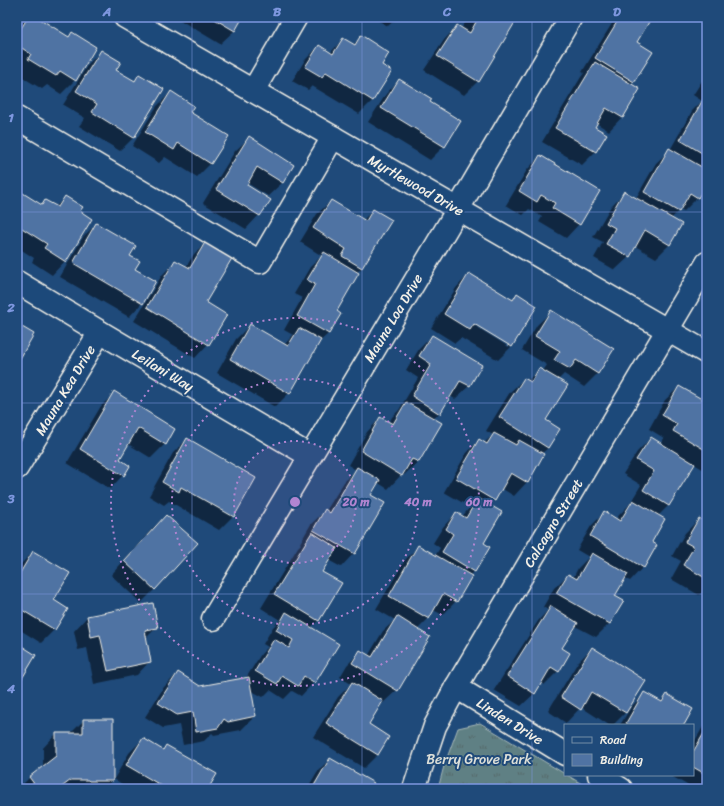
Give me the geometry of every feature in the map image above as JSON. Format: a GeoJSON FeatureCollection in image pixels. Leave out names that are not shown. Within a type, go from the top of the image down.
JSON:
{"type":"FeatureCollection","features":[{"type":"Feature","properties":{"kind":"street"},"geometry":{"type":"LineString","coordinates":[[253,91],[296,17]]}},
{"type":"Feature","properties":{"kind":"street","name":"Mauna Loa Drive"},"geometry":{"type":"LineString","coordinates":[[213,619],[571,17]]}},
{"type":"Feature","properties":{"kind":"street","name":"Myrtlewood Drive"},"geometry":{"type":"LineString","coordinates":[[134,19],[253,91],[707,353]]}},
{"type":"Feature","properties":{"kind":"street"},"geometry":{"type":"LineString","coordinates":[[17,118],[260,262],[333,137]]}},
{"type":"Feature","properties":{"kind":"street","name":"Calcagno Street"},"geometry":{"type":"LineString","coordinates":[[414,789],[435,726],[456,687],[707,263]]}},
{"type":"Feature","properties":{"kind":"street","name":"Leilani Way"},"geometry":{"type":"LineString","coordinates":[[17,282],[310,456]]}},
{"type":"Feature","properties":{"kind":"street","name":"Mauna Kea Drive"},"geometry":{"type":"LineString","coordinates":[[17,468],[100,332]]}},
{"type":"Feature","properties":{"kind":"street","name":"Linden Drive"},"geometry":{"type":"LineString","coordinates":[[456,687],[564,753]]}},
{"type":"Feature","properties":{"kind":"street"},"geometry":{"type":"LineString","coordinates":[[601,776],[621,789]]}},
{"type":"Feature","properties":{"kind":"green space","name":"Berry Grove Park"},"geometry":{"type":"Polygon","coordinates":[[[480,723],[564,773],[564,776],[569,776],[590,789],[438,789],[444,766],[458,728],[480,723]]]}},
{"type":"Feature","properties":{"kind":"building"},"geometry":{"type":"Polygon","coordinates":[[[28,17],[37,17],[69,37],[72,32],[96,47],[76,81],[60,71],[56,76],[28,59],[31,54],[17,45],[17,35],[28,17]]]}},
{"type":"Feature","properties":{"kind":"building"},"geometry":{"type":"Polygon","coordinates":[[[211,17],[243,17],[235,31],[211,17]]]}},
{"type":"Feature","properties":{"kind":"building"},"geometry":{"type":"Polygon","coordinates":[[[473,17],[515,17],[517,19],[479,82],[437,56],[457,25],[470,33],[477,20],[473,17]]]}},
{"type":"Feature","properties":{"kind":"building"},"geometry":{"type":"Polygon","coordinates":[[[620,17],[652,17],[637,42],[653,52],[634,82],[595,58],[620,17]]]}},
{"type":"Feature","properties":{"kind":"building"},"geometry":{"type":"Polygon","coordinates":[[[361,35],[389,53],[382,65],[392,71],[373,101],[326,72],[322,77],[305,67],[319,45],[333,54],[343,38],[355,45],[361,35]]]}},
{"type":"Feature","properties":{"kind":"building"},"geometry":{"type":"Polygon","coordinates":[[[101,50],[121,62],[116,70],[135,81],[139,74],[164,89],[134,138],[92,112],[97,104],[76,91],[101,50]]]}},
{"type":"Feature","properties":{"kind":"building"},"geometry":{"type":"Polygon","coordinates":[[[595,62],[640,89],[623,118],[606,108],[595,127],[607,134],[596,152],[555,128],[595,62]]]}},
{"type":"Feature","properties":{"kind":"building"},"geometry":{"type":"Polygon","coordinates":[[[399,79],[432,99],[430,102],[461,121],[445,147],[381,108],[399,79]]]}},
{"type":"Feature","properties":{"kind":"building"},"geometry":{"type":"Polygon","coordinates":[[[171,91],[194,106],[190,112],[229,136],[211,164],[178,143],[174,150],[145,132],[171,91]]]}},
{"type":"Feature","properties":{"kind":"building"},"geometry":{"type":"Polygon","coordinates":[[[705,96],[707,97],[707,156],[680,140],[705,96]]]}},
{"type":"Feature","properties":{"kind":"building"},"geometry":{"type":"Polygon","coordinates":[[[249,136],[294,165],[283,183],[257,167],[247,185],[271,200],[260,216],[216,189],[249,136]]]}},
{"type":"Feature","properties":{"kind":"building"},"geometry":{"type":"Polygon","coordinates":[[[669,148],[707,170],[707,183],[698,198],[690,193],[679,212],[644,192],[669,148]]]}},
{"type":"Feature","properties":{"kind":"building"},"geometry":{"type":"Polygon","coordinates":[[[540,155],[600,191],[580,225],[552,208],[555,203],[541,195],[537,202],[519,191],[540,155]]]}},
{"type":"Feature","properties":{"kind":"building"},"geometry":{"type":"Polygon","coordinates":[[[18,190],[42,205],[45,200],[58,207],[65,196],[83,207],[80,211],[92,219],[66,262],[44,248],[47,244],[17,225],[18,190]]]}},
{"type":"Feature","properties":{"kind":"building"},"geometry":{"type":"Polygon","coordinates":[[[624,191],[682,224],[670,245],[645,230],[630,257],[606,244],[615,228],[606,223],[624,191]]]}},
{"type":"Feature","properties":{"kind":"building"},"geometry":{"type":"Polygon","coordinates":[[[331,200],[366,221],[373,209],[392,220],[362,268],[342,256],[346,249],[313,228],[331,200]]]}},
{"type":"Feature","properties":{"kind":"building"},"geometry":{"type":"Polygon","coordinates":[[[96,223],[136,246],[130,256],[140,261],[135,269],[156,281],[143,304],[73,263],[96,223]]]}},
{"type":"Feature","properties":{"kind":"building"},"geometry":{"type":"Polygon","coordinates":[[[207,239],[234,255],[206,302],[227,315],[209,345],[147,307],[175,260],[190,268],[207,239]]]}},
{"type":"Feature","properties":{"kind":"building"},"geometry":{"type":"Polygon","coordinates":[[[324,252],[359,273],[337,311],[341,314],[329,334],[297,316],[315,284],[307,280],[324,252]]]}},
{"type":"Feature","properties":{"kind":"building"},"geometry":{"type":"Polygon","coordinates":[[[469,273],[513,300],[517,293],[537,306],[512,347],[474,324],[470,330],[444,314],[469,273]]]}},
{"type":"Feature","properties":{"kind":"building"},"geometry":{"type":"Polygon","coordinates":[[[551,310],[614,349],[598,374],[576,360],[570,369],[554,360],[560,351],[535,336],[551,310]]]}},
{"type":"Feature","properties":{"kind":"building"},"geometry":{"type":"Polygon","coordinates":[[[17,324],[34,334],[17,364],[17,324]]]}},
{"type":"Feature","properties":{"kind":"building"},"geometry":{"type":"Polygon","coordinates":[[[250,324],[288,346],[299,328],[321,340],[290,394],[230,359],[250,324]]]}},
{"type":"Feature","properties":{"kind":"building"},"geometry":{"type":"Polygon","coordinates":[[[432,335],[482,365],[470,386],[460,381],[440,414],[412,396],[431,364],[419,356],[432,335]]]}},
{"type":"Feature","properties":{"kind":"building"},"geometry":{"type":"Polygon","coordinates":[[[539,368],[568,385],[546,420],[560,429],[548,448],[499,417],[524,378],[531,382],[539,368]]]}},
{"type":"Feature","properties":{"kind":"building"},"geometry":{"type":"Polygon","coordinates":[[[679,386],[707,402],[707,451],[673,431],[677,424],[662,415],[679,386]]]}},
{"type":"Feature","properties":{"kind":"building"},"geometry":{"type":"Polygon","coordinates":[[[114,391],[175,429],[166,445],[138,428],[120,459],[130,466],[124,476],[80,449],[114,391]]]}},
{"type":"Feature","properties":{"kind":"building"},"geometry":{"type":"Polygon","coordinates":[[[406,402],[442,423],[419,462],[412,459],[402,476],[361,451],[380,417],[393,424],[406,402]]]}},
{"type":"Feature","properties":{"kind":"building"},"geometry":{"type":"Polygon","coordinates":[[[494,433],[516,445],[519,440],[544,454],[528,483],[511,473],[495,501],[456,478],[479,439],[487,444],[494,433]]]}},
{"type":"Feature","properties":{"kind":"building"},"geometry":{"type":"Polygon","coordinates":[[[651,437],[695,464],[669,506],[643,490],[654,471],[636,460],[651,437]]]}},
{"type":"Feature","properties":{"kind":"building"},"geometry":{"type":"Polygon","coordinates":[[[187,438],[256,478],[234,517],[181,487],[179,492],[162,482],[187,438]]]}},
{"type":"Feature","properties":{"kind":"building"},"geometry":{"type":"Polygon","coordinates":[[[357,467],[380,480],[371,495],[385,503],[355,554],[313,530],[325,509],[330,513],[357,467]]]}},
{"type":"Feature","properties":{"kind":"building"},"geometry":{"type":"Polygon","coordinates":[[[478,498],[502,512],[484,543],[490,547],[475,572],[442,552],[453,534],[446,529],[456,512],[466,518],[478,498]]]}},
{"type":"Feature","properties":{"kind":"building"},"geometry":{"type":"Polygon","coordinates":[[[633,500],[665,519],[652,542],[657,545],[644,568],[590,536],[604,511],[620,521],[633,500]]]}},
{"type":"Feature","properties":{"kind":"building"},"geometry":{"type":"Polygon","coordinates":[[[166,515],[198,543],[155,590],[124,561],[166,515]]]}},
{"type":"Feature","properties":{"kind":"building"},"geometry":{"type":"Polygon","coordinates":[[[699,518],[707,523],[707,579],[683,565],[694,547],[685,542],[699,518]]]}},
{"type":"Feature","properties":{"kind":"building"},"geometry":{"type":"Polygon","coordinates":[[[312,532],[337,548],[322,572],[342,583],[319,621],[274,594],[312,532]]]}},
{"type":"Feature","properties":{"kind":"building"},"geometry":{"type":"Polygon","coordinates":[[[418,545],[472,576],[457,602],[443,594],[429,619],[389,596],[418,545]]]}},
{"type":"Feature","properties":{"kind":"building"},"geometry":{"type":"Polygon","coordinates":[[[33,551],[70,573],[54,600],[68,609],[55,630],[17,607],[17,578],[33,551]]]}},
{"type":"Feature","properties":{"kind":"building"},"geometry":{"type":"Polygon","coordinates":[[[592,553],[628,574],[615,596],[624,601],[610,624],[556,593],[568,574],[577,579],[592,553]]]}},
{"type":"Feature","properties":{"kind":"building"},"geometry":{"type":"Polygon","coordinates":[[[153,603],[158,628],[145,630],[151,662],[108,671],[100,635],[91,637],[87,616],[153,603]]]}},
{"type":"Feature","properties":{"kind":"building"},"geometry":{"type":"Polygon","coordinates":[[[551,606],[578,623],[562,648],[570,653],[559,672],[551,667],[535,694],[507,676],[551,606]]]}},
{"type":"Feature","properties":{"kind":"building"},"geometry":{"type":"Polygon","coordinates":[[[286,612],[339,644],[315,683],[304,676],[298,686],[282,676],[277,684],[255,671],[274,639],[289,648],[293,640],[276,630],[286,612]]]}},
{"type":"Feature","properties":{"kind":"building"},"geometry":{"type":"Polygon","coordinates":[[[397,616],[430,637],[398,691],[352,663],[360,650],[372,657],[397,616]]]}},
{"type":"Feature","properties":{"kind":"building"},"geometry":{"type":"Polygon","coordinates":[[[17,643],[36,655],[17,687],[17,643]]]}},
{"type":"Feature","properties":{"kind":"building"},"geometry":{"type":"Polygon","coordinates":[[[592,647],[646,681],[626,713],[591,692],[581,710],[561,697],[592,647]]]}},
{"type":"Feature","properties":{"kind":"building"},"geometry":{"type":"Polygon","coordinates":[[[178,672],[200,686],[249,677],[256,716],[228,722],[224,719],[218,728],[196,732],[193,712],[177,715],[158,703],[178,672]]]}},
{"type":"Feature","properties":{"kind":"building"},"geometry":{"type":"Polygon","coordinates":[[[352,682],[383,701],[369,724],[389,737],[378,755],[326,723],[352,682]]]}},
{"type":"Feature","properties":{"kind":"building"},"geometry":{"type":"Polygon","coordinates":[[[644,692],[662,702],[667,694],[693,709],[685,724],[626,723],[644,692]]]}},
{"type":"Feature","properties":{"kind":"building"},"geometry":{"type":"Polygon","coordinates":[[[83,719],[113,719],[113,781],[71,780],[59,789],[38,789],[29,777],[56,756],[56,733],[83,733],[83,719]]]}},
{"type":"Feature","properties":{"kind":"building"},"geometry":{"type":"Polygon","coordinates":[[[707,728],[707,775],[694,768],[694,750],[707,728]]]}},
{"type":"Feature","properties":{"kind":"building"},"geometry":{"type":"Polygon","coordinates":[[[143,738],[163,750],[166,745],[217,774],[208,789],[167,789],[126,765],[143,738]]]}},
{"type":"Feature","properties":{"kind":"building"},"geometry":{"type":"Polygon","coordinates":[[[330,758],[374,783],[370,789],[312,789],[330,758]]]}}]}
